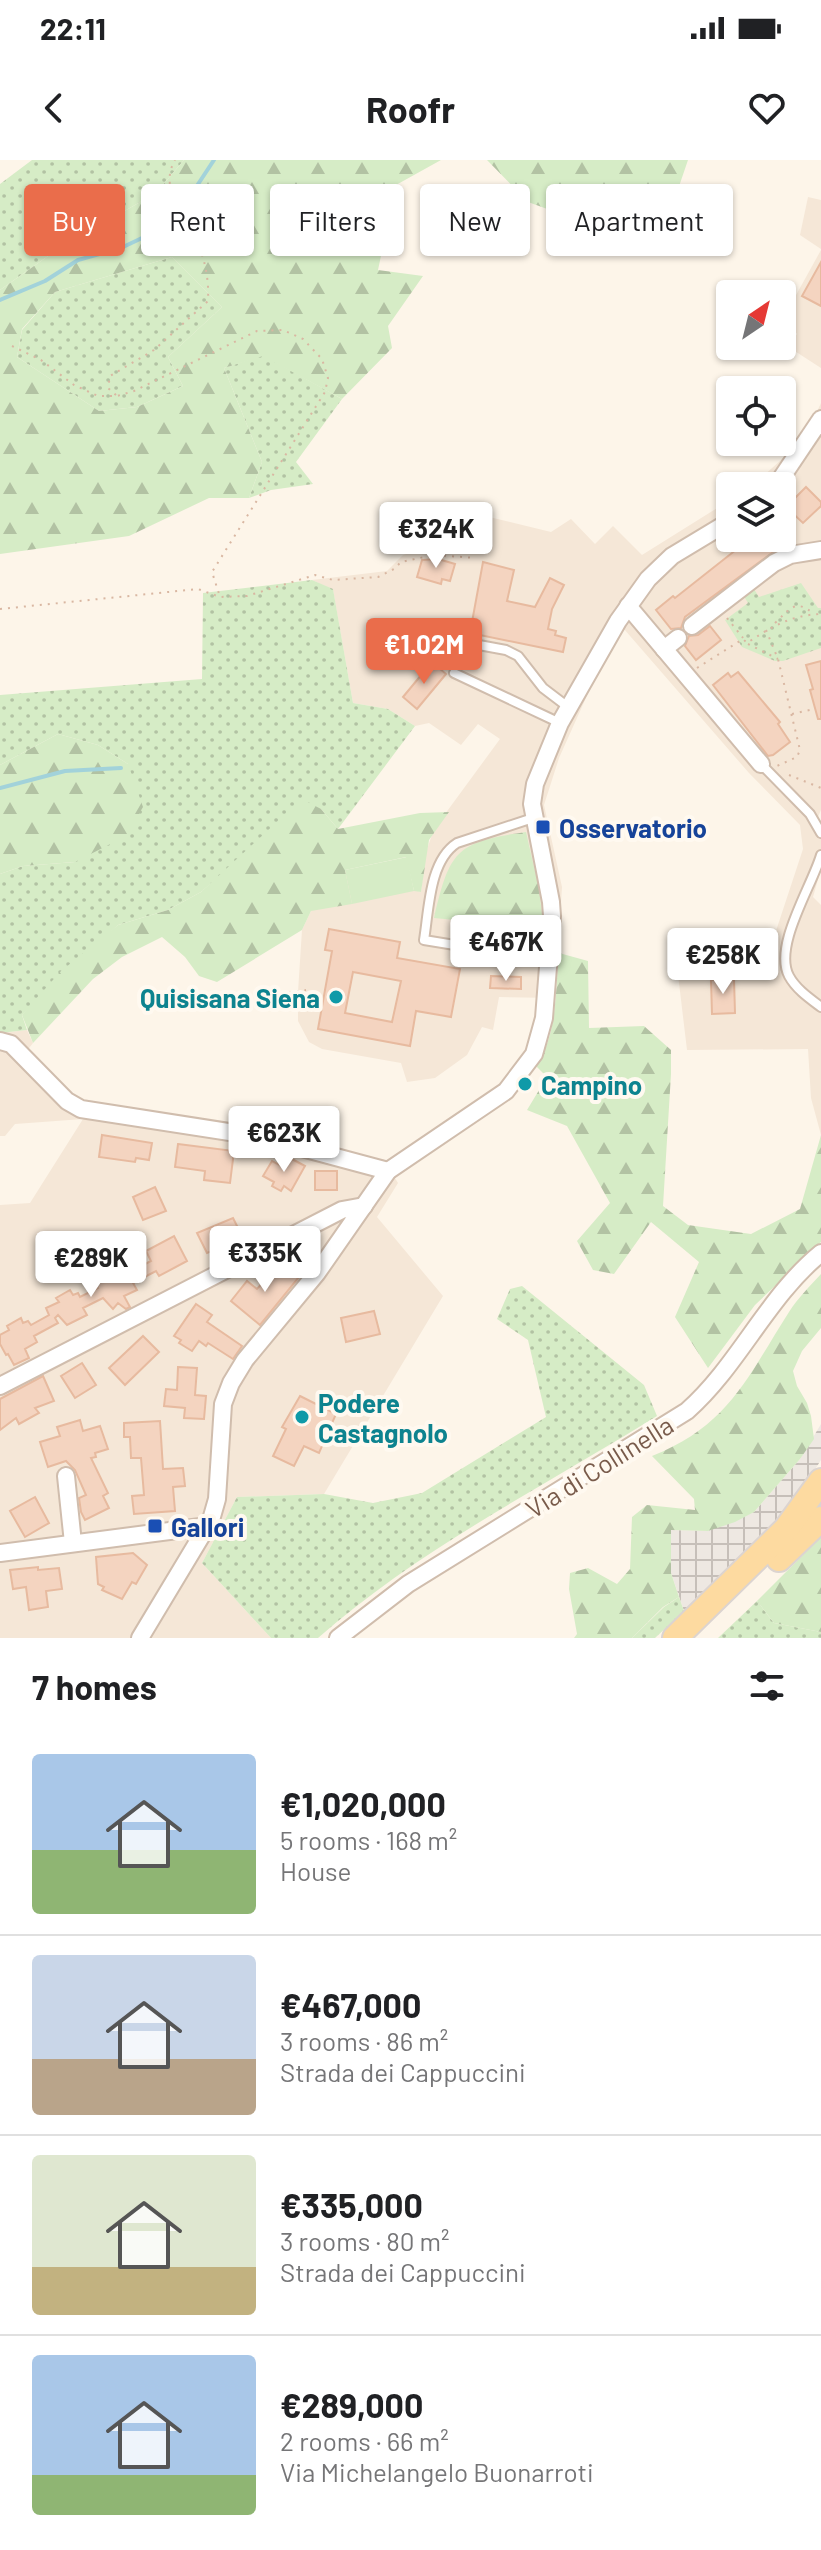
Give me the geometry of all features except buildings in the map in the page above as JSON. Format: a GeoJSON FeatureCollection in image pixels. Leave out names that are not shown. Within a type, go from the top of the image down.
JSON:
{"type":"FeatureCollection","features":[{"type":"Feature","properties":{"kind":"main road"},"geometry":{"type":"LineString","coordinates":[[675,1638],[786,1529],[821,1481]]}},
{"type":"Feature","properties":{"kind":"main road"},"geometry":{"type":"LineString","coordinates":[[696,1638],[821,1519]]}},
{"type":"Feature","properties":{"kind":"street"},"geometry":{"type":"LineString","coordinates":[[785,472],[821,419]]}},
{"type":"Feature","properties":{"kind":"street"},"geometry":{"type":"LineString","coordinates":[[140,1638],[208,1526],[217,1499],[223,1404],[231,1383],[252,1350],[317,1273],[388,1171],[506,1091],[534,1054],[544,1018],[552,916],[533,818],[535,784],[568,707],[628,606],[654,571],[672,556],[716,529]]}},
{"type":"Feature","properties":{"kind":"street"},"geometry":{"type":"LineString","coordinates":[[692,626],[774,563],[795,554],[821,550]]}},
{"type":"Feature","properties":{"kind":"street"},"geometry":{"type":"LineString","coordinates":[[628,606],[671,643],[686,675],[765,766]]}},
{"type":"Feature","properties":{"kind":"street"},"geometry":{"type":"LineString","coordinates":[[0,1041],[11,1044],[67,1101],[81,1109],[261,1137],[388,1171]]}},
{"type":"Feature","properties":{"kind":"street"},"geometry":{"type":"LineString","coordinates":[[1,1382],[342,1210],[356,1205],[364,1206]]}},
{"type":"Feature","properties":{"kind":"street","name":"Via di Collinella"},"geometry":{"type":"LineString","coordinates":[[338,1638],[420,1575],[687,1411],[715,1384],[779,1296],[821,1253]]}},
{"type":"Feature","properties":{"kind":"street"},"geometry":{"type":"LineString","coordinates":[[66,1476],[73,1543]]}},
{"type":"Feature","properties":{"kind":"street"},"geometry":{"type":"LineString","coordinates":[[0,1553],[208,1526]]}},
{"type":"Feature","properties":{"kind":"street"},"geometry":{"type":"LineString","coordinates":[[159,1533],[175,1542],[185,1562]]}},
{"type":"Feature","properties":{"kind":"lane"},"geometry":{"type":"LineString","coordinates":[[468,643],[506,650],[518,656],[543,688],[568,707]]}},
{"type":"Feature","properties":{"kind":"lane"},"geometry":{"type":"LineString","coordinates":[[454,673],[560,723]]}},
{"type":"Feature","properties":{"kind":"lane"},"geometry":{"type":"LineString","coordinates":[[765,766],[810,814],[821,833]]}},
{"type":"Feature","properties":{"kind":"lane"},"geometry":{"type":"LineString","coordinates":[[467,947],[424,940],[432,887],[442,859],[448,849],[457,843],[533,818]]}},
{"type":"Feature","properties":{"kind":"lane"},"geometry":{"type":"LineString","coordinates":[[821,855],[785,947],[784,962],[788,975],[806,996],[821,1007]]}},
{"type":"Feature","properties":{"kind":"path"},"geometry":{"type":"LineString","coordinates":[[117,396],[108,388],[110,376],[154,350],[208,301],[209,280],[199,245],[169,190],[171,167],[175,160]]}},
{"type":"Feature","properties":{"kind":"path"},"geometry":{"type":"LineString","coordinates":[[12,346],[41,360],[74,385],[98,396],[117,396],[134,391],[257,331],[283,330],[303,339],[322,359],[328,378],[325,392],[212,572],[220,597]]}},
{"type":"Feature","properties":{"kind":"path"},"geometry":{"type":"LineString","coordinates":[[0,609],[198,589],[220,597],[247,596],[315,575],[333,580],[378,577],[401,562],[434,555],[476,558]]}},
{"type":"Feature","properties":{"kind":"path"},"geometry":{"type":"LineString","coordinates":[[747,643],[796,605],[802,605],[814,614]]}},
{"type":"Feature","properties":{"kind":"path"},"geometry":{"type":"LineString","coordinates":[[774,624],[821,614]]}},
{"type":"Feature","properties":{"kind":"path"},"geometry":{"type":"LineString","coordinates":[[727,618],[747,643],[778,659]]}},
{"type":"Feature","properties":{"kind":"path"},"geometry":{"type":"LineString","coordinates":[[765,766],[792,760],[800,752],[778,659],[766,630]]}},
{"type":"Feature","properties":{"kind":"path"},"geometry":{"type":"LineString","coordinates":[[686,675],[743,639]]}},
{"type":"Feature","properties":{"kind":"path"},"geometry":{"type":"LineString","coordinates":[[792,715],[814,709]]}},
{"type":"Feature","properties":{"kind":"path"},"geometry":{"type":"LineString","coordinates":[[765,766],[821,788]]}},
{"type":"Feature","properties":{"kind":"path"},"geometry":{"type":"LineString","coordinates":[[233,993],[257,996],[306,990]]}},
{"type":"Feature","properties":{"kind":"shaded area"},"geometry":{"type":"Polygon","coordinates":[[[808,197],[821,200],[821,249],[800,235],[808,197]]]}},
{"type":"Feature","properties":{"kind":"shaded area"},"geometry":{"type":"Polygon","coordinates":[[[821,250],[821,368],[796,352],[796,295],[821,250]]]}},
{"type":"Feature","properties":{"kind":"shaded area"},"geometry":{"type":"Polygon","coordinates":[[[821,403],[821,810],[818,817],[821,823],[821,869],[813,897],[821,905],[821,1135],[811,1098],[808,1049],[687,1050],[674,941],[772,943],[803,849],[800,825],[749,773],[624,629],[594,680],[559,758],[544,805],[562,887],[555,998],[499,997],[493,1030],[482,1027],[467,1055],[435,1078],[407,1082],[401,1063],[322,1049],[309,1042],[298,1021],[298,992],[302,930],[311,911],[345,870],[421,892],[425,855],[434,829],[500,739],[478,724],[461,745],[429,723],[415,726],[388,709],[353,703],[333,590],[312,580],[387,571],[403,555],[419,550],[432,522],[475,523],[485,516],[551,532],[571,519],[595,544],[613,526],[642,555],[716,509],[716,552],[796,552],[796,472],[768,472],[784,456],[796,456],[796,441],[814,418],[821,403]]]}},
{"type":"Feature","properties":{"kind":"shaded area"},"geometry":{"type":"Polygon","coordinates":[[[27,1030],[33,1043],[26,1052],[77,1101],[383,1159],[398,1183],[377,1217],[443,1296],[324,1494],[237,1497],[202,1563],[271,1638],[0,1638],[0,1205],[30,1203],[83,1119],[15,1124],[5,1136],[0,1136],[0,1033],[27,1030]]]}},
{"type":"Feature","properties":{"kind":"shaded area"},"geometry":{"type":"Polygon","coordinates":[[[821,1424],[821,1460],[798,1496],[753,1547],[684,1611],[671,1573],[671,1530],[708,1531],[754,1512],[800,1459],[821,1424]]]}},
{"type":"Feature","properties":{"kind":"green space"},"geometry":{"type":"Polygon","coordinates":[[[32,160],[184,160],[164,184],[141,184],[141,202],[125,211],[125,184],[24,184],[24,256],[48,256],[0,290],[0,184],[32,160]]]}},
{"type":"Feature","properties":{"kind":"green space"},"geometry":{"type":"Polygon","coordinates":[[[184,160],[441,160],[398,184],[270,184],[270,256],[381,256],[378,270],[423,276],[388,326],[392,348],[342,399],[263,356],[224,368],[262,462],[249,498],[209,498],[129,536],[0,554],[0,290],[48,256],[125,256],[125,211],[141,202],[141,256],[254,256],[254,184],[164,184],[184,160]],[[172,257],[55,292],[22,329],[17,357],[99,411],[137,407],[183,386],[168,357],[222,307],[172,257]]]}},
{"type":"Feature","properties":{"kind":"green space"},"geometry":{"type":"Polygon","coordinates":[[[487,160],[688,160],[680,184],[546,184],[546,209],[530,203],[530,184],[510,184],[487,160]]]}},
{"type":"Feature","properties":{"kind":"green space"},"geometry":{"type":"Polygon","coordinates":[[[172,257],[222,307],[168,357],[183,386],[137,407],[99,411],[17,357],[22,330],[55,292],[172,257]]]}},
{"type":"Feature","properties":{"kind":"green space"},"geometry":{"type":"Polygon","coordinates":[[[263,355],[342,399],[296,462],[313,484],[271,490],[249,498],[262,462],[224,368],[263,355]]]}},
{"type":"Feature","properties":{"kind":"green space"},"geometry":{"type":"Polygon","coordinates":[[[312,580],[333,589],[353,703],[388,709],[415,726],[338,829],[321,809],[239,859],[201,892],[168,910],[118,925],[22,1015],[27,1030],[0,1033],[0,874],[23,866],[75,862],[128,764],[98,745],[58,734],[0,765],[0,695],[202,679],[203,593],[312,580]]]}},
{"type":"Feature","properties":{"kind":"green space"},"geometry":{"type":"Polygon","coordinates":[[[801,583],[821,608],[821,648],[775,661],[742,647],[725,620],[748,603],[742,593],[752,586],[759,597],[801,583]]]}},
{"type":"Feature","properties":{"kind":"green space"},"geometry":{"type":"Polygon","coordinates":[[[58,734],[98,745],[128,764],[143,807],[126,836],[75,862],[23,866],[0,874],[0,765],[58,734]]]}},
{"type":"Feature","properties":{"kind":"green space"},"geometry":{"type":"Polygon","coordinates":[[[302,799],[321,809],[338,829],[420,813],[449,812],[429,840],[421,892],[414,891],[406,857],[345,870],[352,904],[311,911],[302,930],[217,982],[199,976],[185,957],[162,937],[122,957],[93,979],[33,1043],[22,1015],[60,972],[118,925],[168,910],[201,892],[302,799]]]}},
{"type":"Feature","properties":{"kind":"green space"},"geometry":{"type":"Polygon","coordinates":[[[526,832],[543,922],[539,967],[473,960],[475,922],[434,918],[445,877],[460,853],[470,846],[484,840],[526,832]]]}},
{"type":"Feature","properties":{"kind":"green space"},"geometry":{"type":"Polygon","coordinates":[[[407,857],[414,891],[352,904],[345,870],[407,857]]]}},
{"type":"Feature","properties":{"kind":"green space"},"geometry":{"type":"Polygon","coordinates":[[[559,953],[588,961],[589,1028],[644,1026],[671,1050],[663,1206],[688,1225],[751,1234],[800,1209],[821,1135],[821,1242],[755,1305],[708,1368],[675,1317],[699,1262],[651,1222],[614,1274],[593,1270],[577,1241],[610,1203],[567,1126],[527,1110],[547,1077],[536,1066],[552,1026],[559,953]]]}},
{"type":"Feature","properties":{"kind":"green space"},"geometry":{"type":"Polygon","coordinates":[[[821,1274],[821,1328],[802,1351],[793,1371],[807,1403],[814,1439],[754,1512],[708,1531],[671,1530],[671,1573],[679,1597],[663,1607],[632,1638],[574,1638],[577,1634],[569,1589],[570,1573],[588,1568],[617,1584],[630,1569],[632,1517],[647,1505],[695,1510],[694,1499],[652,1456],[700,1430],[734,1397],[793,1307],[821,1274]]]}},
{"type":"Feature","properties":{"kind":"green space"},"geometry":{"type":"Polygon","coordinates":[[[522,1286],[644,1385],[657,1416],[440,1547],[318,1638],[271,1638],[202,1563],[237,1497],[324,1494],[373,1503],[422,1493],[546,1417],[528,1340],[497,1319],[510,1289],[522,1286]]]}},
{"type":"Feature","properties":{"kind":"green space"},"geometry":{"type":"Polygon","coordinates":[[[821,1537],[821,1632],[774,1623],[757,1601],[821,1537]]]}},
{"type":"Feature","properties":{"kind":"green space"},"geometry":{"type":"Polygon","coordinates":[[[679,1597],[684,1611],[655,1638],[632,1638],[664,1607],[679,1597]]]}},
{"type":"Feature","properties":{"kind":"green space"},"geometry":{"type":"Polygon","coordinates":[[[757,1601],[774,1623],[821,1632],[821,1638],[718,1638],[757,1601]]]}},
{"type":"Feature","properties":{"kind":"waterway"},"geometry":{"type":"LineString","coordinates":[[0,300],[45,281],[78,260],[121,248],[165,227],[177,216],[214,160]]}},
{"type":"Feature","properties":{"kind":"waterway"},"geometry":{"type":"LineString","coordinates":[[0,788],[65,771],[121,768]]}},
{"type":"Feature","properties":{"kind":"place","name":"Osservatorio"},"geometry":{"type":"Point","coordinates":[543,827]}},
{"type":"Feature","properties":{"kind":"place","name":"Quisisana Siena"},"geometry":{"type":"Point","coordinates":[336,997]}},
{"type":"Feature","properties":{"kind":"place","name":"Campino"},"geometry":{"type":"Point","coordinates":[525,1084]}},
{"type":"Feature","properties":{"kind":"place","name":"Podere Castagnolo"},"geometry":{"type":"Point","coordinates":[302,1417]}},
{"type":"Feature","properties":{"kind":"place","name":"Gallori"},"geometry":{"type":"Point","coordinates":[155,1526]}}]}
